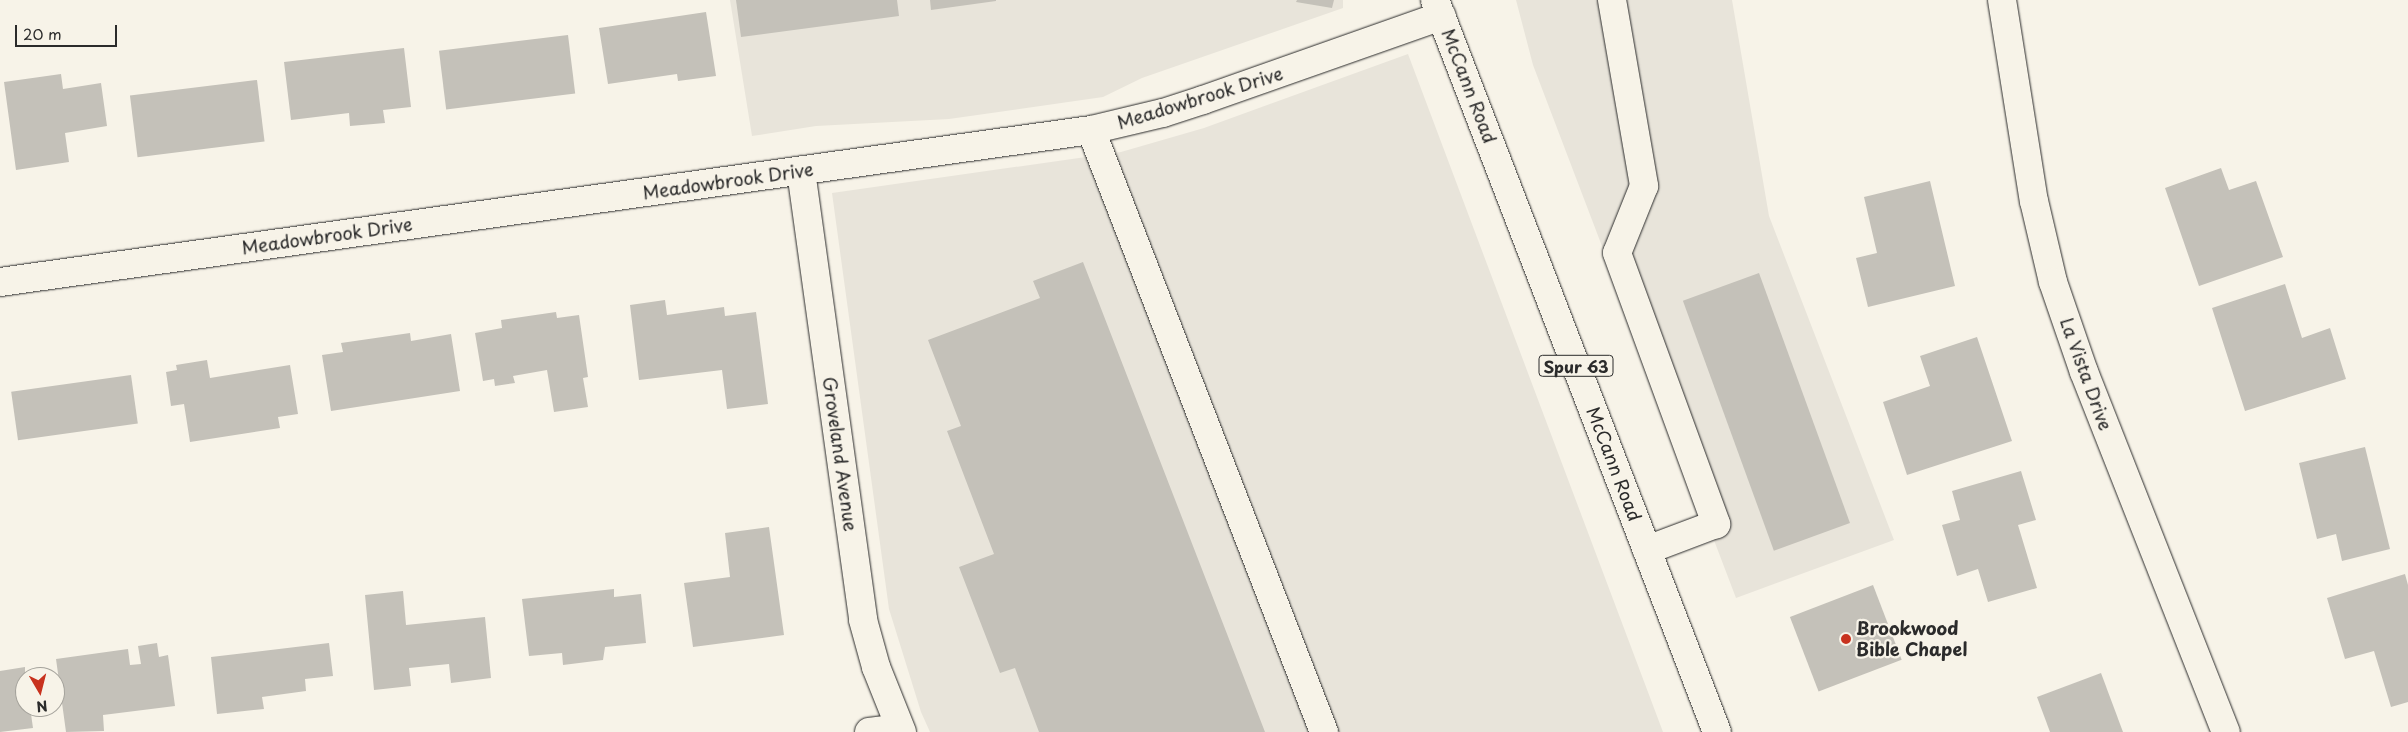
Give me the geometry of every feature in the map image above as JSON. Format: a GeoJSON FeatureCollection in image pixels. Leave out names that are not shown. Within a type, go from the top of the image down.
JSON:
{"type":"FeatureCollection","features":[{"type":"Feature","properties":{"kind":"street"},"geometry":{"type":"LineString","coordinates":[[1612,0],[1644,186],[1617,253],[1716,524],[1647,550]]}},
{"type":"Feature","properties":{"kind":"street","name":"La Vista Drive"},"geometry":{"type":"LineString","coordinates":[[2002,0],[2034,202],[2053,282],[2084,372],[2226,732]]}},
{"type":"Feature","properties":{"kind":"street","name":"McCann Road"},"geometry":{"type":"LineString","coordinates":[[1439,8],[1717,732]]}},
{"type":"Feature","properties":{"kind":"street","name":"Meadowbrook Drive"},"geometry":{"type":"LineString","coordinates":[[0,282],[1091,130],[1144,118],[1203,100],[1439,8]]}},
{"type":"Feature","properties":{"kind":"street"},"geometry":{"type":"LineString","coordinates":[[1091,130],[1324,732]]}},
{"type":"Feature","properties":{"kind":"street","name":"Groveland Avenue"},"geometry":{"type":"LineString","coordinates":[[801,171],[863,620],[876,667],[901,730]]}},
{"type":"Feature","properties":{"kind":"street"},"geometry":{"type":"LineString","coordinates":[[869,732],[901,730]]}},
{"type":"Feature","properties":{"kind":"shaded area"},"geometry":{"type":"Polygon","coordinates":[[[730,0],[1343,0],[1343,8],[1142,78],[1103,97],[949,119],[816,126],[752,136],[730,0]]]}},
{"type":"Feature","properties":{"kind":"shaded area"},"geometry":{"type":"Polygon","coordinates":[[[1516,0],[1732,0],[1769,216],[1894,540],[1736,598],[1533,65],[1516,0]]]}},
{"type":"Feature","properties":{"kind":"shaded area"},"geometry":{"type":"Polygon","coordinates":[[[1408,54],[1663,732],[930,732],[921,712],[889,609],[832,193],[1121,152],[1204,128],[1408,54]]]}},
{"type":"Feature","properties":{"kind":"building"},"geometry":{"type":"Polygon","coordinates":[[[736,0],[897,0],[899,16],[741,37],[736,0]]]}},
{"type":"Feature","properties":{"kind":"building"},"geometry":{"type":"Polygon","coordinates":[[[930,0],[996,0],[996,1],[931,10],[930,0]]]}},
{"type":"Feature","properties":{"kind":"building"},"geometry":{"type":"Polygon","coordinates":[[[1297,0],[1334,0],[1332,8],[1296,2],[1297,0]]]}},
{"type":"Feature","properties":{"kind":"building"},"geometry":{"type":"Polygon","coordinates":[[[706,12],[716,76],[678,81],[677,74],[608,84],[599,28],[706,12]]]}},
{"type":"Feature","properties":{"kind":"building"},"geometry":{"type":"Polygon","coordinates":[[[568,35],[575,94],[446,109],[439,51],[568,35]]]}},
{"type":"Feature","properties":{"kind":"building"},"geometry":{"type":"Polygon","coordinates":[[[404,48],[411,107],[383,110],[385,123],[350,126],[349,113],[291,120],[284,62],[404,48]]]}},
{"type":"Feature","properties":{"kind":"building"},"geometry":{"type":"Polygon","coordinates":[[[61,74],[63,89],[101,83],[107,126],[65,133],[69,162],[16,170],[4,82],[61,74]]]}},
{"type":"Feature","properties":{"kind":"building"},"geometry":{"type":"Polygon","coordinates":[[[257,80],[265,142],[138,157],[130,96],[257,80]]]}},
{"type":"Feature","properties":{"kind":"building"},"geometry":{"type":"Polygon","coordinates":[[[2221,168],[2229,190],[2256,181],[2283,257],[2199,286],[2165,188],[2221,168]]]}},
{"type":"Feature","properties":{"kind":"building"},"geometry":{"type":"Polygon","coordinates":[[[1930,181],[1955,286],[1868,307],[1856,258],[1877,253],[1864,197],[1930,181]]]}},
{"type":"Feature","properties":{"kind":"building"},"geometry":{"type":"Polygon","coordinates":[[[1083,262],[1265,732],[1039,732],[1015,668],[1000,673],[959,567],[994,554],[947,431],[961,426],[928,340],[1040,298],[1033,281],[1083,262]]]}},
{"type":"Feature","properties":{"kind":"building"},"geometry":{"type":"Polygon","coordinates":[[[1759,273],[1850,523],[1774,551],[1683,301],[1759,273]]]}},
{"type":"Feature","properties":{"kind":"building"},"geometry":{"type":"Polygon","coordinates":[[[2285,284],[2302,338],[2330,328],[2346,379],[2245,411],[2212,308],[2285,284]]]}},
{"type":"Feature","properties":{"kind":"building"},"geometry":{"type":"Polygon","coordinates":[[[665,300],[667,315],[724,307],[725,316],[756,312],[768,404],[727,409],[722,370],[639,380],[630,305],[665,300]]]}},
{"type":"Feature","properties":{"kind":"building"},"geometry":{"type":"Polygon","coordinates":[[[556,312],[557,318],[579,315],[588,377],[583,378],[588,407],[554,412],[547,370],[513,376],[515,383],[495,386],[494,379],[483,381],[475,333],[502,328],[501,320],[556,312]]]}},
{"type":"Feature","properties":{"kind":"building"},"geometry":{"type":"Polygon","coordinates":[[[410,333],[411,341],[451,334],[460,391],[331,411],[322,355],[343,352],[341,343],[410,333]]]}},
{"type":"Feature","properties":{"kind":"building"},"geometry":{"type":"Polygon","coordinates":[[[1977,337],[2012,441],[1907,475],[1883,402],[1930,386],[1920,356],[1977,337]]]}},
{"type":"Feature","properties":{"kind":"building"},"geometry":{"type":"Polygon","coordinates":[[[207,360],[210,378],[290,365],[298,414],[278,417],[280,428],[190,442],[184,404],[171,406],[166,372],[177,370],[176,365],[207,360]]]}},
{"type":"Feature","properties":{"kind":"building"},"geometry":{"type":"Polygon","coordinates":[[[131,375],[138,424],[18,440],[11,392],[131,375]]]}},
{"type":"Feature","properties":{"kind":"building"},"geometry":{"type":"Polygon","coordinates":[[[2365,447],[2390,549],[2342,561],[2336,534],[2317,539],[2299,463],[2365,447]]]}},
{"type":"Feature","properties":{"kind":"building"},"geometry":{"type":"Polygon","coordinates":[[[2021,471],[2036,520],[2018,525],[2037,588],[1988,602],[1978,569],[1957,576],[1942,525],[1960,520],[1952,491],[2021,471]]]}},
{"type":"Feature","properties":{"kind":"building"},"geometry":{"type":"Polygon","coordinates":[[[769,527],[784,635],[693,647],[684,583],[730,577],[725,533],[769,527]]]}},
{"type":"Feature","properties":{"kind":"building"},"geometry":{"type":"Polygon","coordinates":[[[2405,574],[2408,585],[2408,702],[2391,707],[2374,651],[2345,659],[2327,598],[2405,574]]]}},
{"type":"Feature","properties":{"kind":"building","name":"Brookwood Bible Chapel"},"geometry":{"type":"Polygon","coordinates":[[[1873,585],[1902,660],[1819,692],[1790,617],[1873,585]]]}},
{"type":"Feature","properties":{"kind":"building"},"geometry":{"type":"Polygon","coordinates":[[[614,589],[614,597],[641,594],[646,643],[605,647],[603,660],[563,665],[562,653],[529,656],[522,599],[614,589]]]}},
{"type":"Feature","properties":{"kind":"building"},"geometry":{"type":"Polygon","coordinates":[[[403,591],[406,625],[485,617],[491,678],[451,683],[449,664],[409,668],[411,686],[374,690],[365,595],[403,591]]]}},
{"type":"Feature","properties":{"kind":"building"},"geometry":{"type":"Polygon","coordinates":[[[157,643],[159,657],[168,655],[175,706],[103,715],[104,731],[66,732],[64,717],[65,667],[57,667],[56,659],[128,649],[130,665],[141,664],[138,646],[157,643]]]}},
{"type":"Feature","properties":{"kind":"building"},"geometry":{"type":"Polygon","coordinates":[[[329,643],[333,676],[305,679],[306,691],[262,697],[264,709],[217,714],[211,657],[329,643]]]}},
{"type":"Feature","properties":{"kind":"building"},"geometry":{"type":"Polygon","coordinates":[[[15,669],[15,717],[31,717],[33,728],[0,732],[0,671],[15,669]]]}},
{"type":"Feature","properties":{"kind":"building"},"geometry":{"type":"Polygon","coordinates":[[[2101,673],[2123,732],[2050,732],[2037,697],[2101,673]]]}},
{"type":"Feature","properties":{"kind":"place","name":"Brookwood Bible Chapel"},"geometry":{"type":"Point","coordinates":[1846,639]}}]}
